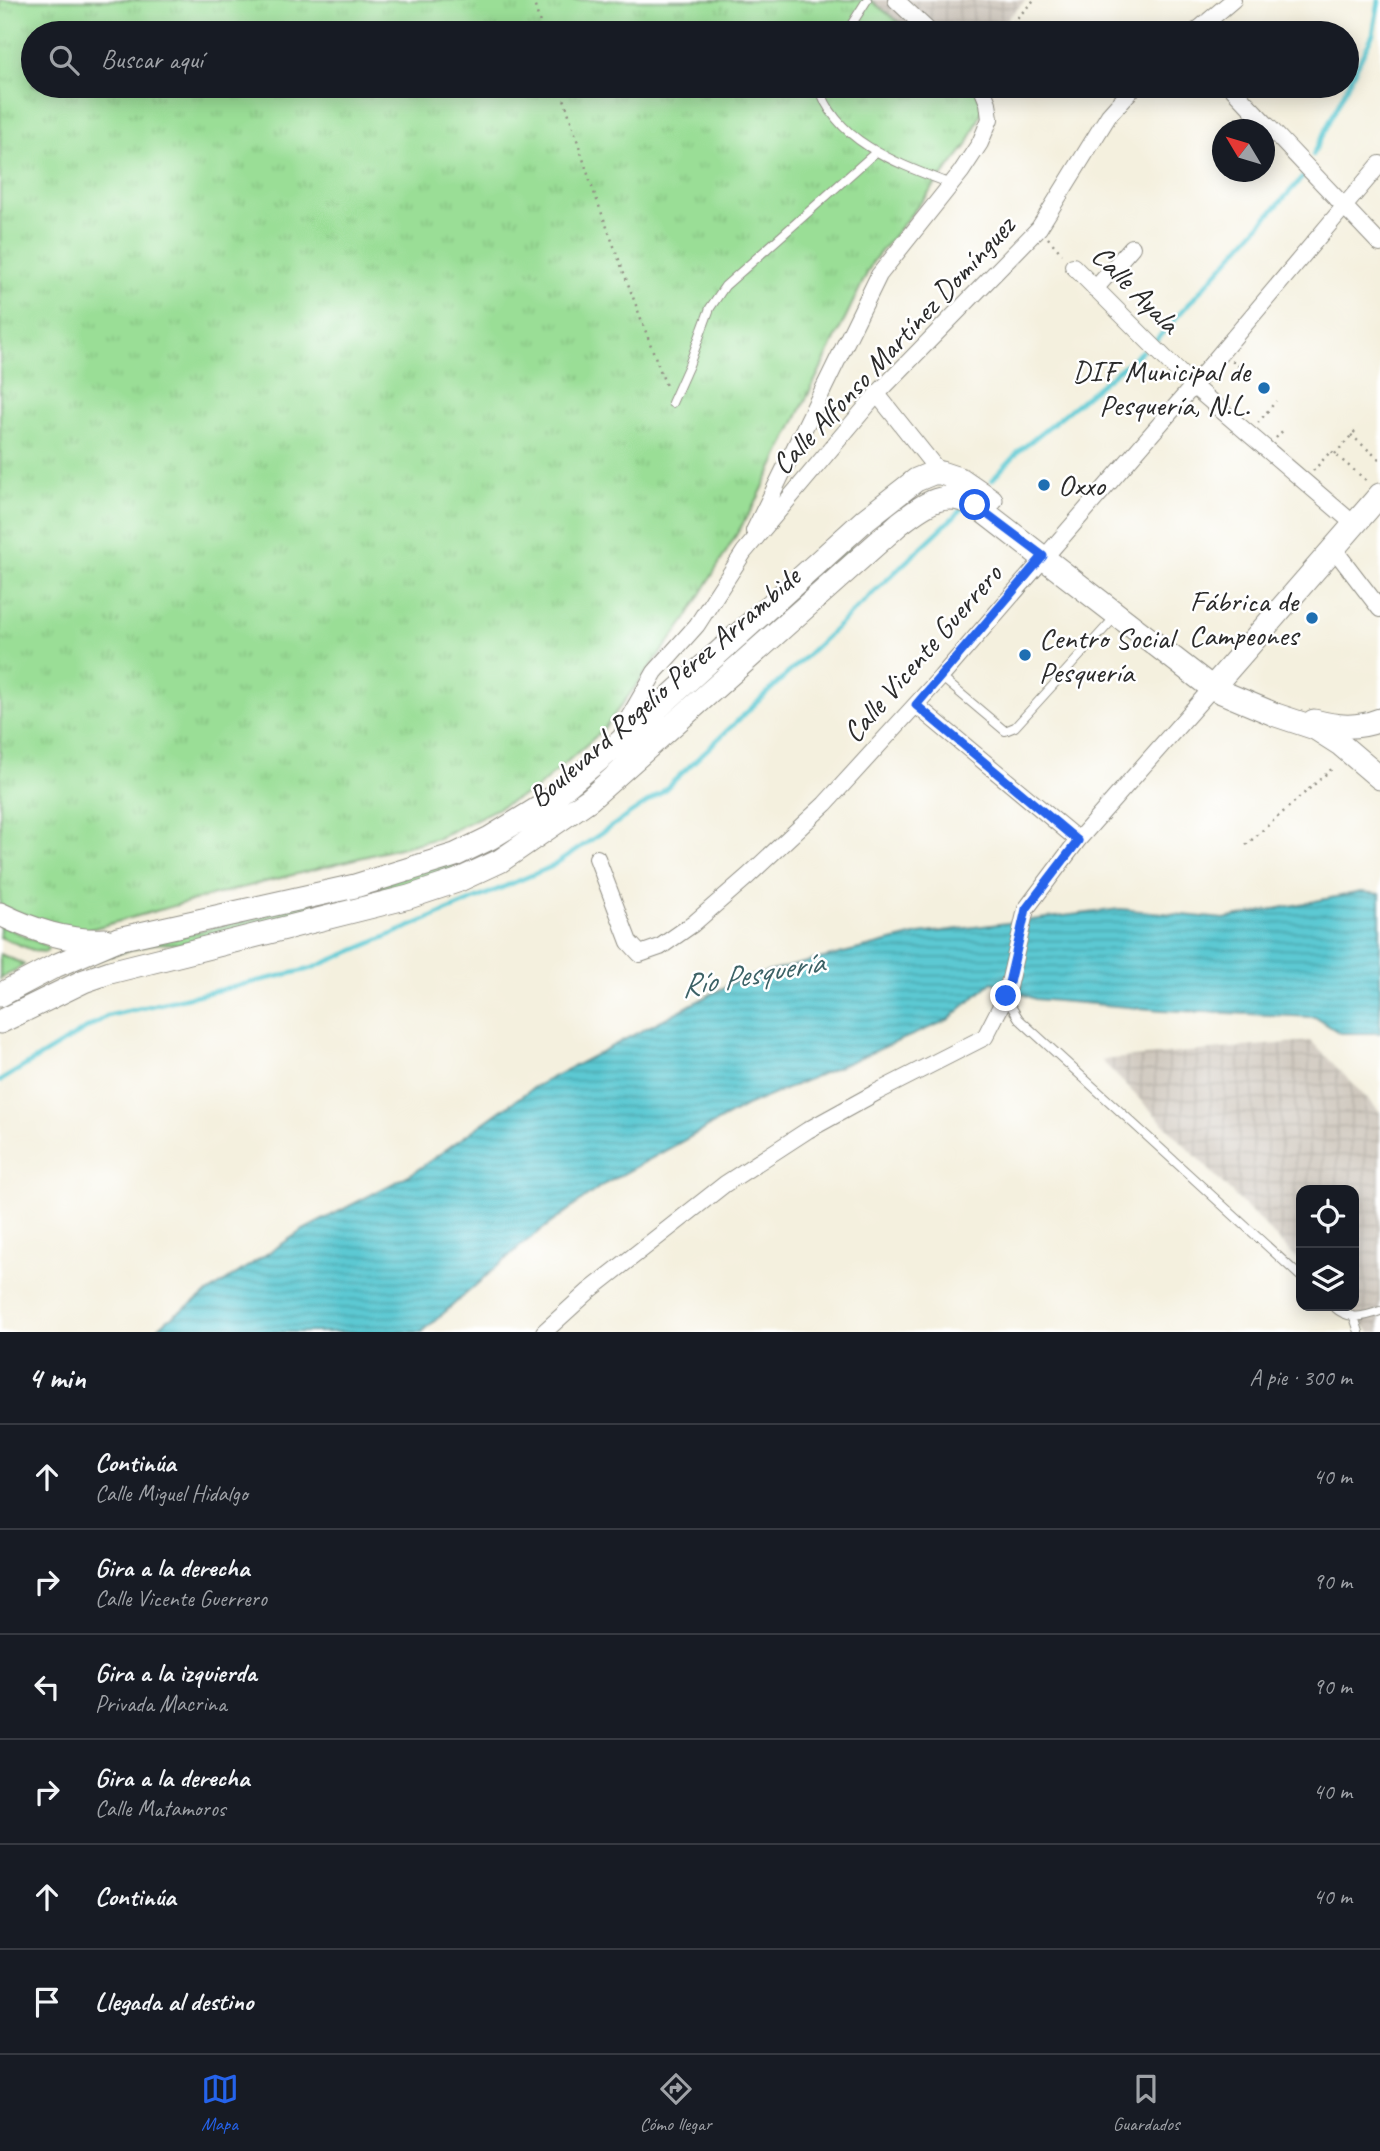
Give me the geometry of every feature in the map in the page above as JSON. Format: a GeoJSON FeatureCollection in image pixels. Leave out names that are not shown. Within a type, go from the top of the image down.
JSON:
{"type":"FeatureCollection","features":[{"type":"Feature","properties":{"kind":"main road","name":"Boulevard Rogelio Pérez Arrambide"},"geometry":{"type":"LineString","coordinates":[[0,995],[55,966],[118,939],[355,887],[455,855],[517,824],[619,743],[870,516],[916,480],[933,473],[941,473]]}},
{"type":"Feature","properties":{"kind":"main road"},"geometry":{"type":"LineString","coordinates":[[941,473],[962,480],[985,495],[1046,553]]}},
{"type":"Feature","properties":{"kind":"main road"},"geometry":{"type":"LineString","coordinates":[[1215,686],[1355,525],[1376,490]]}},
{"type":"Feature","properties":{"kind":"main road"},"geometry":{"type":"LineString","coordinates":[[953,497],[975,505],[1046,553],[1215,686],[1276,715],[1315,728],[1350,752],[1380,778]]}},
{"type":"Feature","properties":{"kind":"main road","name":"Boulevard Rogelio Pérez Arrambide"},"geometry":{"type":"LineString","coordinates":[[0,1022],[84,981],[110,972],[410,897],[457,881],[500,861],[590,799],[900,523],[928,503],[953,497]]}},
{"type":"Feature","properties":{"kind":"main road"},"geometry":{"type":"LineString","coordinates":[[1215,686],[1330,725],[1355,727],[1380,720]]}},
{"type":"Feature","properties":{"kind":"main road"},"geometry":{"type":"LineString","coordinates":[[619,743],[634,761]]}},
{"type":"Feature","properties":{"kind":"main road"},"geometry":{"type":"LineString","coordinates":[[0,914],[39,931],[70,939],[118,939]]}},
{"type":"Feature","properties":{"kind":"street"},"geometry":{"type":"LineString","coordinates":[[896,0],[918,21]]}},
{"type":"Feature","properties":{"kind":"street"},"geometry":{"type":"LineString","coordinates":[[1208,21],[1233,0]]}},
{"type":"Feature","properties":{"kind":"street"},"geometry":{"type":"LineString","coordinates":[[744,552],[879,275],[975,151],[990,119],[986,98]]}},
{"type":"Feature","properties":{"kind":"street","name":"Calle Alfonso Martínez Domínguez"},"geometry":{"type":"LineString","coordinates":[[619,743],[628,719],[657,669],[697,625],[744,552],[877,394],[1038,228],[1109,116],[1125,98]]}},
{"type":"Feature","properties":{"kind":"street"},"geometry":{"type":"LineString","coordinates":[[1242,98],[1380,244]]}},
{"type":"Feature","properties":{"kind":"street","name":"Calle Vicente Guerrero"},"geometry":{"type":"LineString","coordinates":[[597,858],[629,942],[640,954],[660,947],[693,924],[748,876],[825,804],[916,705],[1193,386],[1380,164]]}},
{"type":"Feature","properties":{"kind":"street"},"geometry":{"type":"LineString","coordinates":[[1095,289],[1132,247]]}},
{"type":"Feature","properties":{"kind":"street","name":"Calle Ayala"},"geometry":{"type":"LineString","coordinates":[[1073,266],[1193,386],[1355,525]]}},
{"type":"Feature","properties":{"kind":"street"},"geometry":{"type":"LineString","coordinates":[[877,394],[941,473],[953,497]]}},
{"type":"Feature","properties":{"kind":"street"},"geometry":{"type":"LineString","coordinates":[[1334,549],[1380,609]]}},
{"type":"Feature","properties":{"kind":"street"},"geometry":{"type":"LineString","coordinates":[[544,1332],[589,1291],[724,1184],[843,1111],[985,1037],[1006,996],[1026,909],[1078,841],[1215,686]]}},
{"type":"Feature","properties":{"kind":"street"},"geometry":{"type":"LineString","coordinates":[[916,705],[1078,841]]}},
{"type":"Feature","properties":{"kind":"lane"},"geometry":{"type":"LineString","coordinates":[[854,21],[867,0]]}},
{"type":"Feature","properties":{"kind":"lane"},"geometry":{"type":"LineString","coordinates":[[824,98],[830,110],[845,127],[876,152],[951,184]]}},
{"type":"Feature","properties":{"kind":"lane"},"geometry":{"type":"LineString","coordinates":[[672,403],[716,297],[738,273],[876,152]]}},
{"type":"Feature","properties":{"kind":"lane"},"geometry":{"type":"LineString","coordinates":[[940,677],[1005,731],[1015,727],[1120,612]]}},
{"type":"Feature","properties":{"kind":"lane"},"geometry":{"type":"LineString","coordinates":[[1006,996],[1019,1019],[1296,1272]]}},
{"type":"Feature","properties":{"kind":"lane"},"geometry":{"type":"LineString","coordinates":[[1340,1311],[1354,1317],[1380,1311]]}},
{"type":"Feature","properties":{"kind":"lane"},"geometry":{"type":"LineString","coordinates":[[1354,1317],[1359,1332]]}},
{"type":"Feature","properties":{"kind":"path"},"geometry":{"type":"LineString","coordinates":[[533,0],[539,21]]}},
{"type":"Feature","properties":{"kind":"path"},"geometry":{"type":"LineString","coordinates":[[1014,21],[1034,0]]}},
{"type":"Feature","properties":{"kind":"path"},"geometry":{"type":"LineString","coordinates":[[564,98],[592,187],[672,403]]}},
{"type":"Feature","properties":{"kind":"path","name":"Calle Ayala"},"geometry":{"type":"LineString","coordinates":[[1038,228],[1073,266]]}},
{"type":"Feature","properties":{"kind":"path"},"geometry":{"type":"LineString","coordinates":[[1248,433],[1276,401]]}},
{"type":"Feature","properties":{"kind":"path"},"geometry":{"type":"LineString","coordinates":[[1335,454],[1357,429]]}},
{"type":"Feature","properties":{"kind":"path"},"geometry":{"type":"LineString","coordinates":[[1351,435],[1380,460]]}},
{"type":"Feature","properties":{"kind":"path"},"geometry":{"type":"LineString","coordinates":[[1304,481],[1331,451],[1376,490]]}},
{"type":"Feature","properties":{"kind":"path"},"geometry":{"type":"LineString","coordinates":[[1246,845],[1350,752]]}},
{"type":"Feature","properties":{"kind":"shaded area"},"geometry":{"type":"Polygon","coordinates":[[[614,0],[1026,0],[1005,21],[639,21],[614,0]]]}},
{"type":"Feature","properties":{"kind":"shaded area"},"geometry":{"type":"Polygon","coordinates":[[[1311,1041],[1380,1112],[1380,1332],[1370,1332],[1349,1311],[1359,1311],[1359,1185],[1296,1185],[1296,1258],[1101,1060],[1311,1041]]]}},
{"type":"Feature","properties":{"kind":"green space"},"geometry":{"type":"Polygon","coordinates":[[[0,0],[870,0],[897,21],[21,21],[21,98],[982,98],[982,112],[966,147],[873,261],[757,500],[685,621],[602,731],[536,789],[438,838],[84,931],[66,929],[0,906],[0,0]]]}},
{"type":"Feature","properties":{"kind":"green space"},"geometry":{"type":"Polygon","coordinates":[[[852,545],[839,567],[710,682],[689,693],[852,545]]]}},
{"type":"Feature","properties":{"kind":"green space"},"geometry":{"type":"Polygon","coordinates":[[[561,805],[520,842],[415,888],[180,944],[155,943],[95,960],[94,958],[252,919],[561,805]]]}},
{"type":"Feature","properties":{"kind":"green space"},"geometry":{"type":"Polygon","coordinates":[[[0,925],[45,945],[48,948],[46,952],[35,951],[0,937],[0,925]]]}},
{"type":"Feature","properties":{"kind":"green space"},"geometry":{"type":"Polygon","coordinates":[[[0,954],[21,963],[24,965],[0,979],[0,954]]]}},
{"type":"Feature","properties":{"kind":"water"},"geometry":{"type":"Polygon","coordinates":[[[1361,892],[1380,894],[1380,1033],[1340,1033],[1315,1017],[1163,1010],[1035,999],[992,982],[948,1020],[746,1106],[601,1186],[524,1243],[422,1332],[154,1332],[167,1320],[303,1230],[413,1173],[534,1087],[740,979],[919,934],[1120,909],[1224,919],[1361,892]]]}},
{"type":"Feature","properties":{"kind":"waterway"},"geometry":{"type":"LineString","coordinates":[[1359,62],[1373,34],[1379,0]]}},
{"type":"Feature","properties":{"kind":"waterway"},"geometry":{"type":"LineString","coordinates":[[1313,155],[1341,98]]}},
{"type":"Feature","properties":{"kind":"waterway"},"geometry":{"type":"LineString","coordinates":[[1157,339],[1302,178]]}},
{"type":"Feature","properties":{"kind":"waterway"},"geometry":{"type":"LineString","coordinates":[[992,480],[1019,451],[1142,351]]}},
{"type":"Feature","properties":{"kind":"waterway"},"geometry":{"type":"LineString","coordinates":[[0,1081],[107,1016],[310,969],[551,867],[661,793],[963,508]]}},
{"type":"Feature","properties":{"kind":"place","name":"DIF Municipal de Pesquería, N.L."},"geometry":{"type":"Point","coordinates":[1264,388]}},
{"type":"Feature","properties":{"kind":"place","name":"Oxxo"},"geometry":{"type":"Point","coordinates":[1044,485]}},
{"type":"Feature","properties":{"kind":"place","name":"Fábrica de Campeones"},"geometry":{"type":"Point","coordinates":[1312,618]}},
{"type":"Feature","properties":{"kind":"place","name":"Centro Social Pesquería"},"geometry":{"type":"Point","coordinates":[1025,655]}},
{"type":"Feature","properties":{"kind":"route"},"geometry":{"type":"LineString","coordinates":[[975,505],[1043,556],[916,705],[1078,841],[1026,909],[1006,996]]}},
{"type":"Feature","properties":{"kind":"water label","name":"Río Pesquería"},"geometry":{"type":"Point","coordinates":[752,974]}}]}
